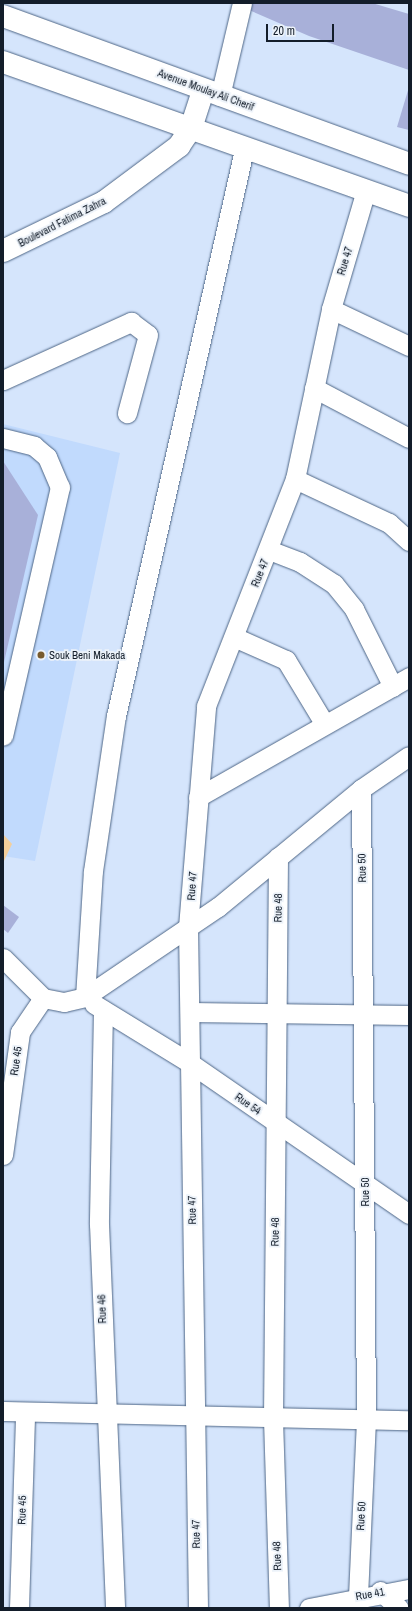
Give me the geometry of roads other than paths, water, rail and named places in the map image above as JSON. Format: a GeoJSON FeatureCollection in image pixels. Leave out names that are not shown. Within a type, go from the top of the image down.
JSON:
{"type":"FeatureCollection","features":[{"type":"Feature","properties":{"kind":"main road","name":"Avenue Moulay Ali Cherif"},"geometry":{"type":"LineString","coordinates":[[3,16],[409,164]]}},
{"type":"Feature","properties":{"kind":"main road"},"geometry":{"type":"LineString","coordinates":[[3,62],[191,128],[244,150],[366,190],[409,206]]}},
{"type":"Feature","properties":{"kind":"main road","name":"Boulevard Fatima Zahra"},"geometry":{"type":"LineString","coordinates":[[3,252],[104,202],[179,146],[212,93]]}},
{"type":"Feature","properties":{"kind":"street"},"geometry":{"type":"LineString","coordinates":[[212,93],[242,3]]}},
{"type":"Feature","properties":{"kind":"street"},"geometry":{"type":"LineString","coordinates":[[85,997],[93,871],[116,716],[244,150]]}},
{"type":"Feature","properties":{"kind":"street","name":"Rue 47"},"geometry":{"type":"LineString","coordinates":[[198,1608],[188,927],[206,706],[269,550],[295,479],[331,309],[366,190]]}},
{"type":"Feature","properties":{"kind":"street"},"geometry":{"type":"LineString","coordinates":[[331,309],[409,346]]}},
{"type":"Feature","properties":{"kind":"street"},"geometry":{"type":"LineString","coordinates":[[3,380],[131,322],[148,335],[127,413]]}},
{"type":"Feature","properties":{"kind":"street"},"geometry":{"type":"LineString","coordinates":[[314,388],[409,438]]}},
{"type":"Feature","properties":{"kind":"street"},"geometry":{"type":"LineString","coordinates":[[3,438],[34,446],[47,457],[60,487],[3,736]]}},
{"type":"Feature","properties":{"kind":"street"},"geometry":{"type":"LineString","coordinates":[[295,479],[389,522],[409,542]]}},
{"type":"Feature","properties":{"kind":"street"},"geometry":{"type":"LineString","coordinates":[[198,797],[324,723],[401,682],[354,609],[334,584],[300,562],[269,550]]}},
{"type":"Feature","properties":{"kind":"street"},"geometry":{"type":"LineString","coordinates":[[234,637],[286,660],[324,723]]}},
{"type":"Feature","properties":{"kind":"street"},"geometry":{"type":"LineString","coordinates":[[6,964],[43,998],[64,1002],[85,997],[188,927],[361,789],[409,756]]}},
{"type":"Feature","properties":{"kind":"street","name":"Rue 50"},"geometry":{"type":"LineString","coordinates":[[358,1596],[366,1419],[361,789]]}},
{"type":"Feature","properties":{"kind":"street","name":"Rue 48"},"geometry":{"type":"LineString","coordinates":[[278,856],[273,1419],[279,1608]]}},
{"type":"Feature","properties":{"kind":"street","name":"Rue 54"},"geometry":{"type":"LineString","coordinates":[[85,997],[103,1010],[190,1063],[276,1125],[409,1214]]}},
{"type":"Feature","properties":{"kind":"street","name":"Rue 45"},"geometry":{"type":"LineString","coordinates":[[3,1155],[20,1032],[43,998]]}},
{"type":"Feature","properties":{"kind":"street","name":"Rue 46"},"geometry":{"type":"LineString","coordinates":[[103,1010],[99,1224],[105,1414],[115,1608]]}},
{"type":"Feature","properties":{"kind":"street"},"geometry":{"type":"LineString","coordinates":[[190,1012],[364,1016],[409,1015]]}},
{"type":"Feature","properties":{"kind":"street"},"geometry":{"type":"LineString","coordinates":[[3,1411],[273,1419],[409,1420]]}},
{"type":"Feature","properties":{"kind":"street","name":"Rue 45"},"geometry":{"type":"LineString","coordinates":[[19,1608],[26,1412]]}},
{"type":"Feature","properties":{"kind":"street","name":"Rue 41"},"geometry":{"type":"LineString","coordinates":[[309,1608],[358,1596],[409,1589]]}},
{"type":"Feature","properties":{"kind":"street"},"geometry":{"type":"LineString","coordinates":[[380,1592],[399,1608]]}},
{"type":"Feature","properties":{"kind":"place","name":"Souk Beni Makada"},"geometry":{"type":"Point","coordinates":[41,655]}}]}
